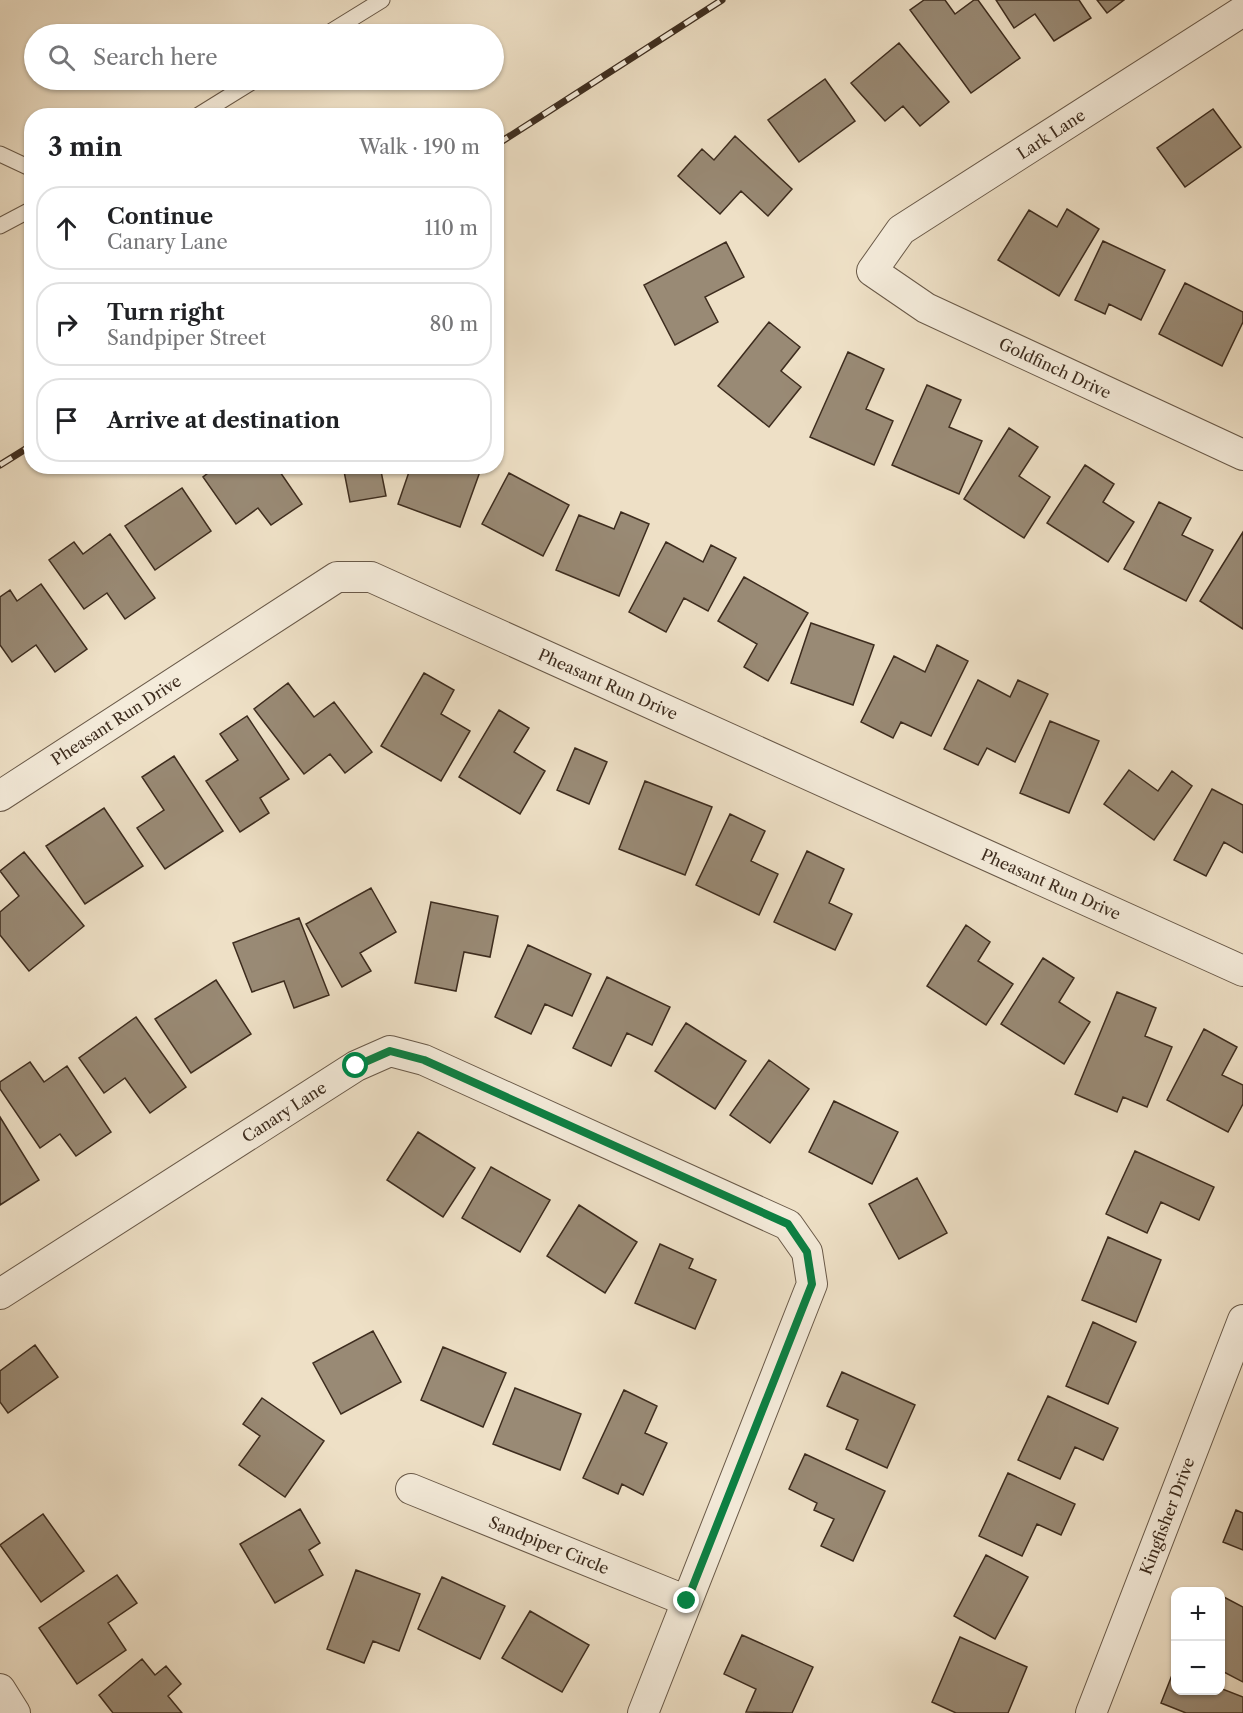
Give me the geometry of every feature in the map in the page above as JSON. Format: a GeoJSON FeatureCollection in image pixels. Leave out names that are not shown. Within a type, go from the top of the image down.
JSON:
{"type":"FeatureCollection","features":[{"type":"Feature","properties":{"kind":"street","name":"Lark Lane"},"geometry":{"type":"LineString","coordinates":[[872,271],[901,231],[1243,11]]}},
{"type":"Feature","properties":{"kind":"street","name":"Goldfinch Drive"},"geometry":{"type":"LineString","coordinates":[[872,271],[926,308],[1243,455]]}},
{"type":"Feature","properties":{"kind":"street","name":"Pheasant Run Drive"},"geometry":{"type":"LineString","coordinates":[[0,796],[338,576],[371,577],[1243,971]]}},
{"type":"Feature","properties":{"kind":"street","name":"Canary Lane"},"geometry":{"type":"LineString","coordinates":[[0,1294],[356,1066],[390,1051],[424,1060],[788,1224],[807,1252],[812,1284],[687,1601]]}},
{"type":"Feature","properties":{"kind":"street","name":"Kingfisher Drive"},"geometry":{"type":"LineString","coordinates":[[1090,1713],[1243,1320]]}},
{"type":"Feature","properties":{"kind":"street","name":"Sandpiper Circle"},"geometry":{"type":"LineString","coordinates":[[411,1489],[687,1601]]}},
{"type":"Feature","properties":{"kind":"street"},"geometry":{"type":"LineString","coordinates":[[643,1713],[687,1601]]}},
{"type":"Feature","properties":{"kind":"street"},"geometry":{"type":"LineString","coordinates":[[0,1689],[15,1713]]}},
{"type":"Feature","properties":{"kind":"lane"},"geometry":{"type":"LineString","coordinates":[[343,24],[382,0]]}},
{"type":"Feature","properties":{"kind":"lane"},"geometry":{"type":"LineString","coordinates":[[210,108],[239,90]]}},
{"type":"Feature","properties":{"kind":"lane"},"geometry":{"type":"LineString","coordinates":[[0,154],[24,165]]}},
{"type":"Feature","properties":{"kind":"lane"},"geometry":{"type":"LineString","coordinates":[[0,226],[24,213]]}},
{"type":"Feature","properties":{"kind":"building"},"geometry":{"type":"Polygon","coordinates":[[[924,0],[945,0],[955,14],[974,0],[978,0],[1020,58],[971,93],[910,10],[924,0]]]}},
{"type":"Feature","properties":{"kind":"building"},"geometry":{"type":"Polygon","coordinates":[[[996,0],[1079,0],[1091,18],[1054,41],[1035,14],[1014,28],[996,0]]]}},
{"type":"Feature","properties":{"kind":"building"},"geometry":{"type":"Polygon","coordinates":[[[1097,0],[1124,0],[1107,13],[1097,0]]]}},
{"type":"Feature","properties":{"kind":"building"},"geometry":{"type":"Polygon","coordinates":[[[899,43],[949,102],[920,126],[903,106],[885,121],[851,83],[899,43]]]}},
{"type":"Feature","properties":{"kind":"building"},"geometry":{"type":"Polygon","coordinates":[[[825,79],[855,121],[799,162],[768,120],[825,79]]]}},
{"type":"Feature","properties":{"kind":"building"},"geometry":{"type":"Polygon","coordinates":[[[1213,109],[1241,147],[1185,187],[1157,148],[1213,109]]]}},
{"type":"Feature","properties":{"kind":"building"},"geometry":{"type":"Polygon","coordinates":[[[735,136],[792,189],[768,216],[741,191],[720,214],[678,176],[702,149],[714,160],[735,136]]]}},
{"type":"Feature","properties":{"kind":"building"},"geometry":{"type":"Polygon","coordinates":[[[1067,209],[1099,229],[1059,296],[998,260],[1029,210],[1057,227],[1067,209]]]}},
{"type":"Feature","properties":{"kind":"building"},"geometry":{"type":"Polygon","coordinates":[[[1103,241],[1165,270],[1141,320],[1109,304],[1105,314],[1075,300],[1103,241]]]}},
{"type":"Feature","properties":{"kind":"building"},"geometry":{"type":"Polygon","coordinates":[[[726,242],[744,277],[705,297],[718,322],[675,345],[644,285],[726,242]]]}},
{"type":"Feature","properties":{"kind":"building"},"geometry":{"type":"Polygon","coordinates":[[[1185,283],[1243,312],[1243,322],[1222,366],[1159,334],[1185,283]]]}},
{"type":"Feature","properties":{"kind":"building"},"geometry":{"type":"Polygon","coordinates":[[[769,322],[800,347],[781,371],[801,387],[769,427],[718,386],[769,322]]]}},
{"type":"Feature","properties":{"kind":"building"},"geometry":{"type":"Polygon","coordinates":[[[848,352],[884,369],[866,409],[893,421],[874,465],[810,437],[848,352]]]}},
{"type":"Feature","properties":{"kind":"building"},"geometry":{"type":"Polygon","coordinates":[[[927,385],[961,400],[949,427],[982,441],[959,494],[892,465],[927,385]]]}},
{"type":"Feature","properties":{"kind":"building"},"geometry":{"type":"Polygon","coordinates":[[[1009,428],[1038,447],[1019,476],[1050,497],[1024,538],[964,499],[1009,428]]]}},
{"type":"Feature","properties":{"kind":"building"},"geometry":{"type":"Polygon","coordinates":[[[1085,465],[1114,484],[1103,502],[1134,522],[1108,562],[1047,523],[1085,465]]]}},
{"type":"Feature","properties":{"kind":"building"},"geometry":{"type":"Polygon","coordinates":[[[509,473],[569,505],[543,556],[482,524],[509,473]]]}},
{"type":"Feature","properties":{"kind":"building"},"geometry":{"type":"Polygon","coordinates":[[[207,474],[281,474],[302,504],[271,525],[258,508],[236,524],[203,477],[207,474]]]}},
{"type":"Feature","properties":{"kind":"building"},"geometry":{"type":"Polygon","coordinates":[[[345,474],[382,474],[386,496],[350,502],[345,474]]]}},
{"type":"Feature","properties":{"kind":"building"},"geometry":{"type":"Polygon","coordinates":[[[408,474],[479,474],[460,527],[398,504],[408,474]]]}},
{"type":"Feature","properties":{"kind":"building"},"geometry":{"type":"Polygon","coordinates":[[[182,488],[211,531],[155,570],[125,526],[182,488]]]}},
{"type":"Feature","properties":{"kind":"building"},"geometry":{"type":"Polygon","coordinates":[[[1159,502],[1191,518],[1182,535],[1213,550],[1186,601],[1124,569],[1159,502]]]}},
{"type":"Feature","properties":{"kind":"building"},"geometry":{"type":"Polygon","coordinates":[[[621,512],[649,524],[619,596],[556,570],[579,515],[614,529],[621,512]]]}},
{"type":"Feature","properties":{"kind":"building"},"geometry":{"type":"Polygon","coordinates":[[[1243,532],[1243,629],[1200,601],[1243,532]]]}},
{"type":"Feature","properties":{"kind":"building"},"geometry":{"type":"Polygon","coordinates":[[[110,534],[155,598],[125,619],[107,593],[84,609],[49,560],[74,542],[83,554],[110,534]]]}},
{"type":"Feature","properties":{"kind":"building"},"geometry":{"type":"Polygon","coordinates":[[[666,542],[703,562],[711,545],[736,558],[708,611],[684,598],[666,632],[629,612],[666,542]]]}},
{"type":"Feature","properties":{"kind":"building"},"geometry":{"type":"Polygon","coordinates":[[[744,577],[808,613],[768,681],[744,667],[757,644],[718,621],[744,577]]]}},
{"type":"Feature","properties":{"kind":"building"},"geometry":{"type":"Polygon","coordinates":[[[41,584],[87,649],[55,672],[36,645],[12,662],[0,645],[0,597],[10,590],[17,601],[41,584]]]}},
{"type":"Feature","properties":{"kind":"building"},"geometry":{"type":"Polygon","coordinates":[[[811,623],[874,645],[853,705],[791,683],[811,623]]]}},
{"type":"Feature","properties":{"kind":"building"},"geometry":{"type":"Polygon","coordinates":[[[937,645],[968,661],[931,736],[901,722],[893,738],[861,722],[894,656],[925,672],[937,645]]]}},
{"type":"Feature","properties":{"kind":"building"},"geometry":{"type":"Polygon","coordinates":[[[424,673],[454,690],[441,714],[470,731],[441,781],[381,746],[424,673]]]}},
{"type":"Feature","properties":{"kind":"building"},"geometry":{"type":"Polygon","coordinates":[[[978,680],[1010,697],[1018,680],[1048,694],[1015,762],[987,748],[978,765],[944,749],[978,680]]]}},
{"type":"Feature","properties":{"kind":"building"},"geometry":{"type":"Polygon","coordinates":[[[288,683],[314,717],[334,702],[372,752],[345,773],[330,754],[304,774],[254,709],[288,683]]]}},
{"type":"Feature","properties":{"kind":"building"},"geometry":{"type":"Polygon","coordinates":[[[499,710],[529,728],[514,752],[545,771],[520,814],[459,777],[499,710]]]}},
{"type":"Feature","properties":{"kind":"building"},"geometry":{"type":"Polygon","coordinates":[[[247,716],[289,779],[260,798],[269,813],[240,832],[206,781],[238,760],[220,734],[247,716]]]}},
{"type":"Feature","properties":{"kind":"building"},"geometry":{"type":"Polygon","coordinates":[[[1050,721],[1099,741],[1069,813],[1020,793],[1050,721]]]}},
{"type":"Feature","properties":{"kind":"building"},"geometry":{"type":"Polygon","coordinates":[[[575,748],[607,762],[589,804],[557,790],[575,748]]]}},
{"type":"Feature","properties":{"kind":"building"},"geometry":{"type":"Polygon","coordinates":[[[174,756],[223,831],[165,869],[137,828],[164,810],[142,777],[174,756]]]}},
{"type":"Feature","properties":{"kind":"building"},"geometry":{"type":"Polygon","coordinates":[[[1129,770],[1158,791],[1172,771],[1192,786],[1154,840],[1104,804],[1129,770]]]}},
{"type":"Feature","properties":{"kind":"building"},"geometry":{"type":"Polygon","coordinates":[[[645,781],[712,807],[685,875],[619,849],[645,781]]]}},
{"type":"Feature","properties":{"kind":"building"},"geometry":{"type":"Polygon","coordinates":[[[1212,789],[1243,805],[1243,853],[1224,842],[1206,876],[1174,860],[1212,789]]]}},
{"type":"Feature","properties":{"kind":"building"},"geometry":{"type":"Polygon","coordinates":[[[104,808],[143,866],[85,904],[46,846],[104,808]]]}},
{"type":"Feature","properties":{"kind":"building"},"geometry":{"type":"Polygon","coordinates":[[[730,814],[765,831],[751,861],[778,874],[759,915],[696,885],[730,814]]]}},
{"type":"Feature","properties":{"kind":"building"},"geometry":{"type":"Polygon","coordinates":[[[807,851],[844,869],[829,903],[852,914],[835,950],[774,922],[807,851]]]}},
{"type":"Feature","properties":{"kind":"building"},"geometry":{"type":"Polygon","coordinates":[[[24,852],[84,926],[29,971],[0,935],[0,912],[19,896],[0,871],[24,852]]]}},
{"type":"Feature","properties":{"kind":"building"},"geometry":{"type":"Polygon","coordinates":[[[371,888],[396,932],[360,953],[371,971],[342,987],[306,924],[371,888]]]}},
{"type":"Feature","properties":{"kind":"building"},"geometry":{"type":"Polygon","coordinates":[[[431,902],[498,916],[490,957],[464,952],[456,991],[415,983],[431,902]]]}},
{"type":"Feature","properties":{"kind":"building"},"geometry":{"type":"Polygon","coordinates":[[[299,918],[329,995],[294,1008],[284,981],[252,992],[233,943],[299,918]]]}},
{"type":"Feature","properties":{"kind":"building"},"geometry":{"type":"Polygon","coordinates":[[[966,925],[990,942],[978,961],[1013,984],[986,1025],[927,986],[966,925]]]}},
{"type":"Feature","properties":{"kind":"building"},"geometry":{"type":"Polygon","coordinates":[[[528,945],[591,974],[572,1016],[545,1004],[531,1034],[495,1017],[528,945]]]}},
{"type":"Feature","properties":{"kind":"building"},"geometry":{"type":"Polygon","coordinates":[[[1043,958],[1074,978],[1059,1002],[1090,1022],[1064,1064],[1001,1024],[1043,958]]]}},
{"type":"Feature","properties":{"kind":"building"},"geometry":{"type":"Polygon","coordinates":[[[607,977],[670,1007],[652,1045],[627,1033],[611,1066],[573,1048],[607,977]]]}},
{"type":"Feature","properties":{"kind":"building"},"geometry":{"type":"Polygon","coordinates":[[[216,980],[251,1034],[191,1073],[155,1019],[216,980]]]}},
{"type":"Feature","properties":{"kind":"building"},"geometry":{"type":"Polygon","coordinates":[[[1117,992],[1156,1008],[1145,1036],[1172,1047],[1147,1107],[1123,1097],[1117,1112],[1075,1094],[1117,992]]]}},
{"type":"Feature","properties":{"kind":"building"},"geometry":{"type":"Polygon","coordinates":[[[136,1017],[186,1087],[150,1113],[125,1078],[104,1093],[79,1058],[136,1017]]]}},
{"type":"Feature","properties":{"kind":"building"},"geometry":{"type":"Polygon","coordinates":[[[686,1023],[746,1061],[715,1109],[655,1071],[686,1023]]]}},
{"type":"Feature","properties":{"kind":"building"},"geometry":{"type":"Polygon","coordinates":[[[1204,1029],[1237,1047],[1222,1075],[1243,1085],[1243,1104],[1228,1132],[1167,1100],[1204,1029]]]}},
{"type":"Feature","properties":{"kind":"building"},"geometry":{"type":"Polygon","coordinates":[[[769,1060],[809,1089],[770,1143],[730,1115],[769,1060]]]}},
{"type":"Feature","properties":{"kind":"building"},"geometry":{"type":"Polygon","coordinates":[[[30,1062],[44,1082],[67,1066],[111,1132],[76,1156],[60,1134],[40,1148],[0,1089],[0,1082],[30,1062]]]}},
{"type":"Feature","properties":{"kind":"building"},"geometry":{"type":"Polygon","coordinates":[[[834,1101],[898,1132],[872,1184],[809,1152],[834,1101]]]}},
{"type":"Feature","properties":{"kind":"building"},"geometry":{"type":"Polygon","coordinates":[[[0,1117],[39,1180],[0,1205],[0,1117]]]}},
{"type":"Feature","properties":{"kind":"building"},"geometry":{"type":"Polygon","coordinates":[[[418,1132],[475,1168],[443,1217],[387,1180],[418,1132]]]}},
{"type":"Feature","properties":{"kind":"building"},"geometry":{"type":"Polygon","coordinates":[[[1135,1151],[1214,1187],[1199,1220],[1161,1202],[1147,1233],[1106,1214],[1135,1151]]]}},
{"type":"Feature","properties":{"kind":"building"},"geometry":{"type":"Polygon","coordinates":[[[491,1167],[550,1200],[520,1252],[462,1218],[491,1167]]]}},
{"type":"Feature","properties":{"kind":"building"},"geometry":{"type":"Polygon","coordinates":[[[917,1178],[947,1233],[899,1259],[869,1204],[917,1178]]]}},
{"type":"Feature","properties":{"kind":"building"},"geometry":{"type":"Polygon","coordinates":[[[579,1205],[637,1242],[605,1293],[547,1256],[579,1205]]]}},
{"type":"Feature","properties":{"kind":"building"},"geometry":{"type":"Polygon","coordinates":[[[1108,1237],[1161,1260],[1136,1322],[1082,1300],[1108,1237]]]}},
{"type":"Feature","properties":{"kind":"building"},"geometry":{"type":"Polygon","coordinates":[[[660,1244],[693,1259],[689,1268],[716,1280],[695,1329],[635,1303],[660,1244]]]}},
{"type":"Feature","properties":{"kind":"building"},"geometry":{"type":"Polygon","coordinates":[[[1093,1322],[1136,1342],[1108,1404],[1066,1386],[1093,1322]]]}},
{"type":"Feature","properties":{"kind":"building"},"geometry":{"type":"Polygon","coordinates":[[[373,1331],[401,1382],[341,1414],[313,1363],[373,1331]]]}},
{"type":"Feature","properties":{"kind":"building"},"geometry":{"type":"Polygon","coordinates":[[[35,1345],[58,1377],[8,1413],[0,1402],[0,1371],[35,1345]]]}},
{"type":"Feature","properties":{"kind":"building"},"geometry":{"type":"Polygon","coordinates":[[[443,1347],[506,1373],[483,1427],[421,1400],[443,1347]]]}},
{"type":"Feature","properties":{"kind":"building"},"geometry":{"type":"Polygon","coordinates":[[[842,1372],[915,1405],[887,1468],[846,1449],[858,1420],[827,1406],[842,1372]]]}},
{"type":"Feature","properties":{"kind":"building"},"geometry":{"type":"Polygon","coordinates":[[[515,1388],[581,1414],[560,1470],[493,1444],[515,1388]]]}},
{"type":"Feature","properties":{"kind":"building"},"geometry":{"type":"Polygon","coordinates":[[[624,1390],[657,1406],[645,1433],[667,1443],[643,1495],[622,1484],[618,1494],[583,1478],[624,1390]]]}},
{"type":"Feature","properties":{"kind":"building"},"geometry":{"type":"Polygon","coordinates":[[[1048,1396],[1118,1428],[1103,1460],[1075,1447],[1060,1479],[1018,1460],[1048,1396]]]}},
{"type":"Feature","properties":{"kind":"building"},"geometry":{"type":"Polygon","coordinates":[[[262,1398],[324,1441],[285,1497],[239,1465],[260,1436],[243,1424],[262,1398]]]}},
{"type":"Feature","properties":{"kind":"building"},"geometry":{"type":"Polygon","coordinates":[[[805,1454],[885,1491],[853,1561],[821,1546],[834,1519],[814,1510],[817,1503],[789,1489],[805,1454]]]}},
{"type":"Feature","properties":{"kind":"building"},"geometry":{"type":"Polygon","coordinates":[[[1008,1473],[1075,1504],[1061,1535],[1037,1524],[1022,1556],[979,1536],[1008,1473]]]}},
{"type":"Feature","properties":{"kind":"building"},"geometry":{"type":"Polygon","coordinates":[[[300,1509],[320,1543],[309,1550],[323,1575],[275,1603],[240,1544],[300,1509]]]}},
{"type":"Feature","properties":{"kind":"building"},"geometry":{"type":"Polygon","coordinates":[[[1236,1510],[1243,1513],[1243,1550],[1223,1542],[1236,1510]]]}},
{"type":"Feature","properties":{"kind":"building"},"geometry":{"type":"Polygon","coordinates":[[[43,1514],[84,1571],[41,1602],[0,1545],[43,1514]]]}},
{"type":"Feature","properties":{"kind":"building"},"geometry":{"type":"Polygon","coordinates":[[[986,1555],[1028,1577],[995,1639],[954,1616],[986,1555]]]}},
{"type":"Feature","properties":{"kind":"building"},"geometry":{"type":"Polygon","coordinates":[[[356,1570],[420,1594],[399,1651],[373,1641],[364,1663],[327,1649],[356,1570]]]}},
{"type":"Feature","properties":{"kind":"building"},"geometry":{"type":"Polygon","coordinates":[[[117,1575],[137,1603],[108,1623],[126,1650],[77,1684],[39,1628],[117,1575]]]}},
{"type":"Feature","properties":{"kind":"building"},"geometry":{"type":"Polygon","coordinates":[[[442,1577],[505,1606],[480,1659],[418,1629],[442,1577]]]}},
{"type":"Feature","properties":{"kind":"building"},"geometry":{"type":"Polygon","coordinates":[[[1225,1598],[1243,1607],[1243,1682],[1225,1673],[1225,1598]]]}},
{"type":"Feature","properties":{"kind":"building"},"geometry":{"type":"Polygon","coordinates":[[[530,1611],[589,1645],[562,1692],[502,1658],[530,1611]]]}},
{"type":"Feature","properties":{"kind":"building"},"geometry":{"type":"Polygon","coordinates":[[[742,1635],[813,1667],[792,1713],[746,1712],[756,1689],[724,1674],[742,1635]]]}},
{"type":"Feature","properties":{"kind":"building"},"geometry":{"type":"Polygon","coordinates":[[[960,1637],[1027,1667],[1008,1713],[956,1713],[932,1702],[960,1637]]]}},
{"type":"Feature","properties":{"kind":"building"},"geometry":{"type":"Polygon","coordinates":[[[142,1659],[155,1675],[166,1666],[181,1684],[168,1696],[182,1713],[113,1713],[99,1695],[142,1659]]]}},
{"type":"Feature","properties":{"kind":"building"},"geometry":{"type":"Polygon","coordinates":[[[1171,1678],[1171,1695],[1225,1695],[1225,1690],[1243,1697],[1243,1713],[1186,1713],[1161,1703],[1171,1678]]]}},
{"type":"Feature","properties":{"kind":"railway"},"geometry":{"type":"LineString","coordinates":[[504,140],[722,0]]}},
{"type":"Feature","properties":{"kind":"railway"},"geometry":{"type":"LineString","coordinates":[[0,465],[24,450]]}},
{"type":"Feature","properties":{"kind":"route"},"geometry":{"type":"LineString","coordinates":[[356,1066],[390,1051],[424,1060],[788,1224],[807,1252],[812,1284],[687,1601]]}}]}
